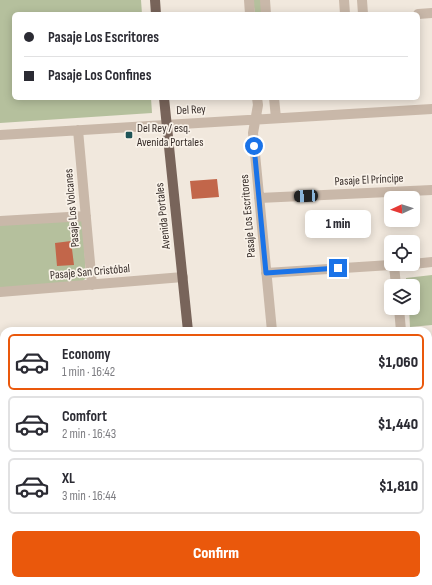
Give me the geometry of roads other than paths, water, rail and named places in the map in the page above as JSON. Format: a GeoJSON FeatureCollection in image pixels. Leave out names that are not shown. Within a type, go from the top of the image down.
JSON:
{"type":"FeatureCollection","features":[{"type":"Feature","properties":{"kind":"main road"},"geometry":{"type":"LineString","coordinates":[[155,0],[156,12]]}},
{"type":"Feature","properties":{"kind":"main road","name":"Avenida Portales"},"geometry":{"type":"LineString","coordinates":[[164,100],[188,327]]}},
{"type":"Feature","properties":{"kind":"street"},"geometry":{"type":"LineString","coordinates":[[249,0],[250,12]]}},
{"type":"Feature","properties":{"kind":"street"},"geometry":{"type":"LineString","coordinates":[[265,0],[266,12]]}},
{"type":"Feature","properties":{"kind":"street"},"geometry":{"type":"LineString","coordinates":[[344,0],[346,12]]}},
{"type":"Feature","properties":{"kind":"street"},"geometry":{"type":"LineString","coordinates":[[362,0],[363,12]]}},
{"type":"Feature","properties":{"kind":"street"},"geometry":{"type":"LineString","coordinates":[[420,14],[432,13]]}},
{"type":"Feature","properties":{"kind":"street","name":"Pasaje Los Escritores"},"geometry":{"type":"LineString","coordinates":[[257,100],[258,106],[253,133],[272,327]]}},
{"type":"Feature","properties":{"kind":"street"},"geometry":{"type":"LineString","coordinates":[[274,100],[276,118]]}},
{"type":"Feature","properties":{"kind":"street","name":"Del Rey"},"geometry":{"type":"LineString","coordinates":[[0,135],[432,109]]}},
{"type":"Feature","properties":{"kind":"street","name":"Pasaje Los Volcanes"},"geometry":{"type":"LineString","coordinates":[[78,130],[92,285]]}},
{"type":"Feature","properties":{"kind":"street","name":"Pasaje El Príncipe"},"geometry":{"type":"LineString","coordinates":[[259,198],[432,190]]}},
{"type":"Feature","properties":{"kind":"street"},"geometry":{"type":"LineString","coordinates":[[0,221],[86,216]]}},
{"type":"Feature","properties":{"kind":"street"},"geometry":{"type":"LineString","coordinates":[[420,263],[432,262]]}},
{"type":"Feature","properties":{"kind":"street"},"geometry":{"type":"LineString","coordinates":[[266,273],[384,266]]}},
{"type":"Feature","properties":{"kind":"street","name":"Pasaje San Cristóbal"},"geometry":{"type":"LineString","coordinates":[[0,292],[182,277]]}},
{"type":"Feature","properties":{"kind":"street"},"geometry":{"type":"LineString","coordinates":[[400,315],[401,327]]}},
{"type":"Feature","properties":{"kind":"place","name":"Del Rey / esq. Avenida Portales"},"geometry":{"type":"Point","coordinates":[129,135]}}]}
